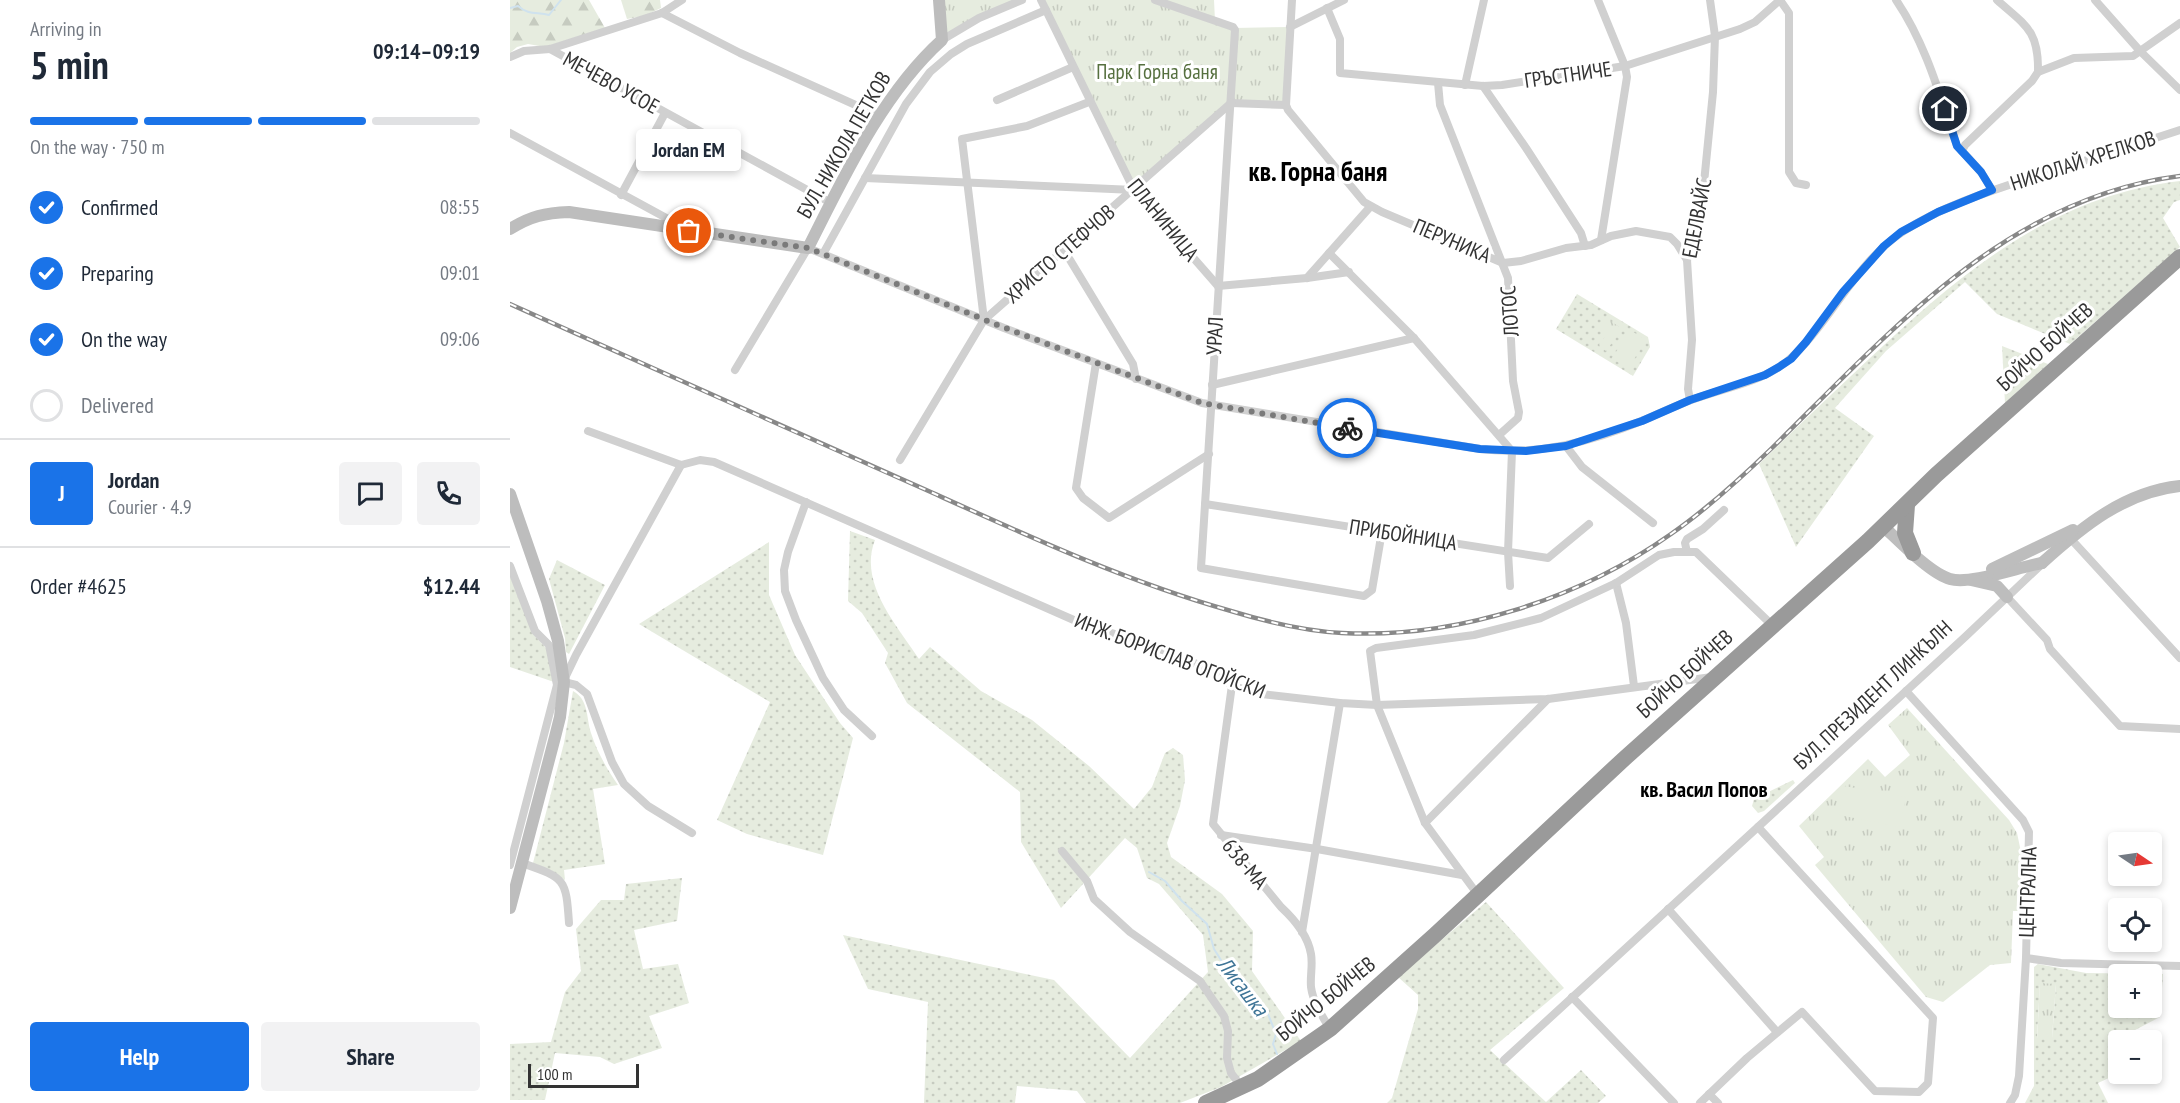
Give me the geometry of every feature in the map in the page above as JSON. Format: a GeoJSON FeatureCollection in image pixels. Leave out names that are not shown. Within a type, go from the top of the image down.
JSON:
{"type":"FeatureCollection","features":[{"type":"Feature","properties":{"kind":"highway","name":"БОЙЧО БОЙЧЕВ"},"geometry":{"type":"LineString","coordinates":[[1206,1103],[1258,1079],[1330,1029],[1616,766],[1884,527],[1936,475],[2180,257]]}},
{"type":"Feature","properties":{"kind":"highway"},"geometry":{"type":"LineString","coordinates":[[1907,505],[1905,533],[1913,553]]}},
{"type":"Feature","properties":{"kind":"street"},"geometry":{"type":"LineString","coordinates":[[510,57],[524,51],[550,49],[662,13],[682,0]]}},
{"type":"Feature","properties":{"kind":"street"},"geometry":{"type":"LineString","coordinates":[[939,0],[942,40]]}},
{"type":"Feature","properties":{"kind":"street","name":"БУЛ. НИКОЛА ПЕТКОВ"},"geometry":{"type":"LineString","coordinates":[[510,229],[527,218],[548,213],[569,212],[808,248],[880,116],[898,86],[921,59],[942,40],[979,18],[1022,0]]}},
{"type":"Feature","properties":{"kind":"street","name":"ПЛАНИНИЦА"},"geometry":{"type":"LineString","coordinates":[[1041,0],[1134,190],[1218,286]]}},
{"type":"Feature","properties":{"kind":"street","name":"УРАЛ"},"geometry":{"type":"LineString","coordinates":[[1155,0],[1235,28],[1201,568],[1364,596],[1372,590],[1382,531]]}},
{"type":"Feature","properties":{"kind":"street"},"geometry":{"type":"LineString","coordinates":[[1231,103],[1286,105],[1292,0]]}},
{"type":"Feature","properties":{"kind":"street"},"geometry":{"type":"LineString","coordinates":[[1290,27],[1344,0]]}},
{"type":"Feature","properties":{"kind":"street"},"geometry":{"type":"LineString","coordinates":[[1465,85],[1484,0]]}},
{"type":"Feature","properties":{"kind":"street"},"geometry":{"type":"LineString","coordinates":[[1598,0],[1625,66],[1627,77],[1601,240]]}},
{"type":"Feature","properties":{"kind":"street","name":"ЕДЕЛВАЙС"},"geometry":{"type":"LineString","coordinates":[[1690,400],[1688,389],[1692,340],[1687,260],[1690,241],[1702,203],[1713,92],[1715,36],[1710,0]]}},
{"type":"Feature","properties":{"kind":"street"},"geometry":{"type":"LineString","coordinates":[[1780,0],[1789,13],[1789,172],[1796,183],[1806,185]]}},
{"type":"Feature","properties":{"kind":"street","name":"ГРЪСТНИЧЕ"},"geometry":{"type":"LineString","coordinates":[[1327,8],[1340,39],[1340,74],[1484,86],[1625,66],[1740,29],[1755,22],[1780,0]]}},
{"type":"Feature","properties":{"kind":"street"},"geometry":{"type":"LineString","coordinates":[[1896,0],[1909,19],[1940,90],[1957,146],[1981,172],[1992,190]]}},
{"type":"Feature","properties":{"kind":"street"},"geometry":{"type":"LineString","coordinates":[[1962,151],[1965,145],[2032,81],[2038,72],[2038,54],[2033,36],[2024,21],[1997,0]]}},
{"type":"Feature","properties":{"kind":"street"},"geometry":{"type":"LineString","coordinates":[[2095,0],[2140,51],[2180,90]]}},
{"type":"Feature","properties":{"kind":"street","name":"БУЛ. НИКОЛА ПЕТКОВ"},"geometry":{"type":"LineString","coordinates":[[823,254],[906,104],[930,72],[967,44],[1046,10]]}},
{"type":"Feature","properties":{"kind":"street"},"geometry":{"type":"LineString","coordinates":[[662,13],[740,53],[880,116]]}},
{"type":"Feature","properties":{"kind":"street"},"geometry":{"type":"LineString","coordinates":[[2038,72],[2074,58],[2133,56],[2180,23]]}},
{"type":"Feature","properties":{"kind":"street","name":"МЕЧЕВО УСОЕ"},"geometry":{"type":"LineString","coordinates":[[550,49],[831,203]]}},
{"type":"Feature","properties":{"kind":"street"},"geometry":{"type":"LineString","coordinates":[[998,100],[1073,68]]}},
{"type":"Feature","properties":{"kind":"street","name":"ЛОТОС"},"geometry":{"type":"LineString","coordinates":[[1438,83],[1440,105],[1508,278],[1513,381],[1519,412],[1518,418],[1499,435]]}},
{"type":"Feature","properties":{"kind":"street"},"geometry":{"type":"LineString","coordinates":[[1484,86],[1581,233],[1585,246]]}},
{"type":"Feature","properties":{"kind":"street"},"geometry":{"type":"LineString","coordinates":[[984,320],[962,139],[1027,126],[1089,102]]}},
{"type":"Feature","properties":{"kind":"street","name":"ХРИСТО СТЕФЧОВ"},"geometry":{"type":"LineString","coordinates":[[900,460],[984,320],[1231,103]]}},
{"type":"Feature","properties":{"kind":"street","name":"ПЕРУНИКА"},"geometry":{"type":"LineString","coordinates":[[1286,105],[1334,168],[1370,207],[1503,263],[1521,261],[1566,248],[1585,246],[1631,231],[1666,235],[1677,244],[1687,260]]}},
{"type":"Feature","properties":{"kind":"street"},"geometry":{"type":"LineString","coordinates":[[621,195],[665,113]]}},
{"type":"Feature","properties":{"kind":"street","name":"НИКОЛАЙ ХРЕЛКОВ"},"geometry":{"type":"LineString","coordinates":[[808,248],[984,320],[1211,406],[1480,449],[1538,450],[1566,446],[1642,421],[1690,400],[1765,375],[1785,363],[1806,342],[1843,292],[1884,246],[1901,232],[1938,212],[1992,190],[2180,130]]}},
{"type":"Feature","properties":{"kind":"street"},"geometry":{"type":"LineString","coordinates":[[510,133],[689,231]]}},
{"type":"Feature","properties":{"kind":"street"},"geometry":{"type":"LineString","coordinates":[[865,178],[1134,190]]}},
{"type":"Feature","properties":{"kind":"street"},"geometry":{"type":"LineString","coordinates":[[1307,278],[1370,207]]}},
{"type":"Feature","properties":{"kind":"street"},"geometry":{"type":"LineString","coordinates":[[735,370],[808,248]]}},
{"type":"Feature","properties":{"kind":"street"},"geometry":{"type":"LineString","coordinates":[[1064,250],[1133,363],[1136,379]]}},
{"type":"Feature","properties":{"kind":"street"},"geometry":{"type":"LineString","coordinates":[[1329,253],[1414,338],[1512,451],[1510,586]]}},
{"type":"Feature","properties":{"kind":"street"},"geometry":{"type":"LineString","coordinates":[[1218,286],[1348,272]]}},
{"type":"Feature","properties":{"kind":"street"},"geometry":{"type":"LineString","coordinates":[[1212,385],[1414,338]]}},
{"type":"Feature","properties":{"kind":"street"},"geometry":{"type":"LineString","coordinates":[[1096,363],[1076,488],[1083,498],[1109,518],[1209,454]]}},
{"type":"Feature","properties":{"kind":"street","name":"ИНЖ. БОРИСЛАВ ОГОЙСКИ"},"geometry":{"type":"LineString","coordinates":[[588,431],[681,465],[700,460],[714,462],[1076,621],[1186,658],[1232,685],[1253,693],[1377,705],[1548,699],[1716,676]]}},
{"type":"Feature","properties":{"kind":"street"},"geometry":{"type":"LineString","coordinates":[[1566,446],[1582,467],[1653,523]]}},
{"type":"Feature","properties":{"kind":"street"},"geometry":{"type":"LineString","coordinates":[[560,683],[681,465]]}},
{"type":"Feature","properties":{"kind":"street","name":"БУЛ. ПРЕЗИДЕНТ ЛИНКЪЛН"},"geometry":{"type":"LineString","coordinates":[[1504,1060],[2070,538],[2092,521],[2142,494],[2180,486]]}},
{"type":"Feature","properties":{"kind":"street"},"geometry":{"type":"LineString","coordinates":[[510,494],[547,601],[558,641],[560,683],[560,717],[516,864],[510,908]]}},
{"type":"Feature","properties":{"kind":"street"},"geometry":{"type":"LineString","coordinates":[[806,502],[788,552],[784,570],[785,591],[823,678],[844,710],[872,736]]}},
{"type":"Feature","properties":{"kind":"street","name":"ПРИБОЙНИЦА"},"geometry":{"type":"LineString","coordinates":[[1205,504],[1548,558],[1589,524]]}},
{"type":"Feature","properties":{"kind":"street"},"geometry":{"type":"LineString","coordinates":[[1686,552],[1687,539],[1703,529],[1724,510]]}},
{"type":"Feature","properties":{"kind":"street"},"geometry":{"type":"LineString","coordinates":[[1984,576],[1991,569],[2092,521]]}},
{"type":"Feature","properties":{"kind":"street"},"geometry":{"type":"LineString","coordinates":[[1884,527],[1943,577],[1958,581],[1994,576],[2011,569],[2042,563],[2038,553],[2031,551]]}},
{"type":"Feature","properties":{"kind":"street"},"geometry":{"type":"LineString","coordinates":[[2070,538],[2180,658]]}},
{"type":"Feature","properties":{"kind":"street"},"geometry":{"type":"LineString","coordinates":[[1478,895],[1425,823],[1377,705],[1370,651],[1376,648],[1474,635],[1540,618],[1616,583],[1659,555],[1674,552],[1696,552],[1773,626]]}},
{"type":"Feature","properties":{"kind":"street"},"geometry":{"type":"LineString","coordinates":[[510,566],[535,632],[549,645],[560,683]]}},
{"type":"Feature","properties":{"kind":"street"},"geometry":{"type":"LineString","coordinates":[[1970,580],[1997,586],[2047,640],[2050,649],[2120,726],[2180,729]]}},
{"type":"Feature","properties":{"kind":"street"},"geometry":{"type":"LineString","coordinates":[[1616,583],[1626,623],[1634,686]]}},
{"type":"Feature","properties":{"kind":"street"},"geometry":{"type":"LineString","coordinates":[[560,683],[576,685],[587,693],[612,762],[624,784],[648,806],[692,833]]}},
{"type":"Feature","properties":{"kind":"street","name":"638-МА"},"geometry":{"type":"LineString","coordinates":[[1232,685],[1213,824],[1302,932],[1311,952],[1311,987],[1319,1012],[1330,1029]]}},
{"type":"Feature","properties":{"kind":"street","name":"ЦЕНТРАЛНА"},"geometry":{"type":"LineString","coordinates":[[1906,691],[2026,826],[2030,841],[2019,1076],[2015,1095],[2010,1103]]}},
{"type":"Feature","properties":{"kind":"street"},"geometry":{"type":"LineString","coordinates":[[1425,823],[1548,699]]}},
{"type":"Feature","properties":{"kind":"street"},"geometry":{"type":"LineString","coordinates":[[1302,932],[1341,703]]}},
{"type":"Feature","properties":{"kind":"street"},"geometry":{"type":"LineString","coordinates":[[1700,1103],[1802,1012],[1875,1091],[1919,1092],[1928,1083],[1933,1018],[1758,827]]}},
{"type":"Feature","properties":{"kind":"street"},"geometry":{"type":"LineString","coordinates":[[1221,835],[1317,849],[1462,875]]}},
{"type":"Feature","properties":{"kind":"street"},"geometry":{"type":"LineString","coordinates":[[1062,851],[1087,882],[1094,899],[1130,932],[1200,981],[1224,1016],[1228,1031],[1227,1059],[1231,1073],[1240,1086]]}},
{"type":"Feature","properties":{"kind":"street"},"geometry":{"type":"LineString","coordinates":[[516,864],[554,875],[563,885],[567,892],[569,923]]}},
{"type":"Feature","properties":{"kind":"street"},"geometry":{"type":"LineString","coordinates":[[1668,909],[1777,1032]]}},
{"type":"Feature","properties":{"kind":"street"},"geometry":{"type":"LineString","coordinates":[[2026,958],[2061,963],[2180,966]]}},
{"type":"Feature","properties":{"kind":"street"},"geometry":{"type":"LineString","coordinates":[[1572,997],[1674,1103]]}},
{"type":"Feature","properties":{"kind":"street"},"geometry":{"type":"LineString","coordinates":[[1709,1094],[1718,1103]]}},
{"type":"Feature","properties":{"kind":"green space"},"geometry":{"type":"Polygon","coordinates":[[[510,0],[589,0],[605,28],[545,47],[528,44],[517,47],[510,53],[510,0]]]}},
{"type":"Feature","properties":{"kind":"green space"},"geometry":{"type":"Polygon","coordinates":[[[621,0],[660,0],[661,8],[644,16],[627,19],[621,0]]]}},
{"type":"Feature","properties":{"kind":"green space"},"geometry":{"type":"Polygon","coordinates":[[[939,0],[1022,0],[942,40],[939,0]]]}},
{"type":"Feature","properties":{"kind":"green space","name":"Парк Горна баня"},"geometry":{"type":"Polygon","coordinates":[[[1041,0],[1214,0],[1215,21],[1235,28],[1290,27],[1286,105],[1231,103],[1134,190],[1041,0]]]}},
{"type":"Feature","properties":{"kind":"green space"},"geometry":{"type":"Polygon","coordinates":[[[2180,181],[2180,200],[2174,202],[2163,218],[2180,247],[2070,344],[1997,314],[1965,282],[1886,351],[1835,408],[1874,436],[1796,547],[1759,464],[1814,411],[1939,297],[2011,243],[2050,221],[2090,203],[2134,189],[2180,181]]]}},
{"type":"Feature","properties":{"kind":"green space"},"geometry":{"type":"Polygon","coordinates":[[[1577,294],[1648,337],[1650,347],[1633,376],[1556,329],[1577,294]]]}},
{"type":"Feature","properties":{"kind":"green space"},"geometry":{"type":"Polygon","coordinates":[[[1607,318],[1622,329],[1606,351],[1599,345],[1607,334],[1600,329],[1607,318]]]}},
{"type":"Feature","properties":{"kind":"green space"},"geometry":{"type":"Polygon","coordinates":[[[1630,330],[1646,340],[1628,369],[1612,358],[1630,330]]]}},
{"type":"Feature","properties":{"kind":"green space"},"geometry":{"type":"Polygon","coordinates":[[[2002,346],[2048,364],[2005,403],[2002,346]]]}},
{"type":"Feature","properties":{"kind":"green space"},"geometry":{"type":"Polygon","coordinates":[[[850,531],[875,540],[871,556],[876,588],[891,618],[919,659],[930,647],[981,691],[1032,720],[1089,766],[1134,809],[1152,787],[1165,753],[1173,748],[1183,755],[1185,780],[1180,806],[1167,843],[1171,857],[1222,894],[1253,931],[1252,971],[1301,1041],[1221,1087],[1180,1103],[1086,1103],[1077,1091],[1017,1086],[1015,1103],[924,1103],[928,1002],[868,989],[843,935],[1054,980],[1130,1058],[1208,972],[1203,935],[1159,884],[1147,878],[1137,848],[1125,838],[1061,908],[1021,842],[1020,792],[907,703],[885,663],[888,653],[862,613],[848,601],[850,531]]]}},
{"type":"Feature","properties":{"kind":"green space"},"geometry":{"type":"Polygon","coordinates":[[[769,542],[769,595],[795,655],[840,723],[853,738],[823,855],[747,834],[717,820],[770,702],[639,624],[769,542]]]}},
{"type":"Feature","properties":{"kind":"green space"},"geometry":{"type":"Polygon","coordinates":[[[557,560],[605,585],[569,654],[566,652],[565,638],[549,579],[557,560]]]}},
{"type":"Feature","properties":{"kind":"green space"},"geometry":{"type":"Polygon","coordinates":[[[510,576],[533,634],[547,649],[554,682],[510,667],[510,576]]]}},
{"type":"Feature","properties":{"kind":"green space"},"geometry":{"type":"Polygon","coordinates":[[[573,691],[582,699],[596,747],[618,785],[593,789],[605,864],[564,870],[565,880],[552,871],[533,863],[564,743],[573,691]]]}},
{"type":"Feature","properties":{"kind":"green space"},"geometry":{"type":"Polygon","coordinates":[[[1907,708],[2009,820],[2017,833],[2021,852],[2020,911],[2013,911],[2011,963],[1990,965],[1943,1002],[1926,997],[1815,865],[1824,857],[1799,826],[1868,759],[1885,777],[1910,755],[1888,725],[1907,708]]]}},
{"type":"Feature","properties":{"kind":"green space"},"geometry":{"type":"Polygon","coordinates":[[[1793,780],[1795,783],[1764,811],[1758,813],[1752,806],[1754,799],[1793,780]]]}},
{"type":"Feature","properties":{"kind":"green space"},"geometry":{"type":"Polygon","coordinates":[[[1844,786],[1906,797],[1900,827],[1839,815],[1844,786]]]}},
{"type":"Feature","properties":{"kind":"green space"},"geometry":{"type":"Polygon","coordinates":[[[682,878],[677,921],[634,930],[643,969],[678,964],[689,1003],[649,1016],[662,1048],[614,1064],[600,1057],[555,1053],[545,1100],[510,1100],[510,1044],[551,1042],[565,992],[581,971],[576,929],[601,900],[624,900],[626,884],[682,878]]]}},
{"type":"Feature","properties":{"kind":"green space"},"geometry":{"type":"Polygon","coordinates":[[[1486,902],[1564,988],[1490,1050],[1546,1102],[1581,1070],[1606,1096],[1598,1103],[1387,1103],[1392,1098],[1418,1009],[1418,995],[1398,977],[1486,902]]]}},
{"type":"Feature","properties":{"kind":"green space"},"geometry":{"type":"Polygon","coordinates":[[[2038,964],[2086,973],[2108,973],[2108,1018],[2158,1018],[2135,1030],[2108,1030],[2108,1078],[2098,1083],[2108,1103],[2025,1103],[2034,1086],[2034,967],[2038,964]],[[2040,984],[2037,1038],[2052,1038],[2056,984],[2040,984]]]}},
{"type":"Feature","properties":{"kind":"green space"},"geometry":{"type":"Polygon","coordinates":[[[2040,983],[2056,984],[2052,1038],[2037,1039],[2040,983]]]}},
{"type":"Feature","properties":{"kind":"waterway"},"geometry":{"type":"LineString","coordinates":[[510,8],[518,6],[529,12],[549,15],[561,0]]}},
{"type":"Feature","properties":{"kind":"waterway","name":"Лисашка"},"geometry":{"type":"LineString","coordinates":[[1149,872],[1165,881],[1182,901],[1207,924],[1214,949],[1226,968],[1251,1001],[1266,1009],[1276,1034],[1273,1044],[1277,1054]]}},
{"type":"Feature","properties":{"kind":"railway"},"geometry":{"type":"LineString","coordinates":[[510,304],[1006,526],[1117,573],[1155,587],[1272,622],[1328,632],[1385,633],[1429,629],[1515,610],[1597,578],[1635,557],[1671,534],[1723,493],[1907,317],[1955,277],[2006,241],[2059,211],[2117,189],[2180,176]]}},
{"type":"Feature","properties":{"kind":"way so far"},"geometry":{"type":"LineString","coordinates":[[689,231],[808,248],[995,324],[1211,406],[1347,428]]}},
{"type":"Feature","properties":{"kind":"place","name":"Jordan EM"},"geometry":{"type":"Point","coordinates":[689,231]}},
{"type":"Feature","properties":{"kind":"district","name":"кв. Горна баня"},"geometry":{"type":"Point","coordinates":[1318,172]}},
{"type":"Feature","properties":{"kind":"district","name":"кв. Васил Попов"},"geometry":{"type":"Point","coordinates":[1704,789]}},
{"type":"Feature","properties":{"kind":"route"},"geometry":{"type":"LineString","coordinates":[[1347,428],[1493,451],[1549,449],[1586,441],[1642,421],[1690,400],[1765,375],[1791,359],[1843,292],[1884,246],[1901,232],[1957,203],[1992,190],[1981,172],[1957,146],[1945,109]]}}]}
